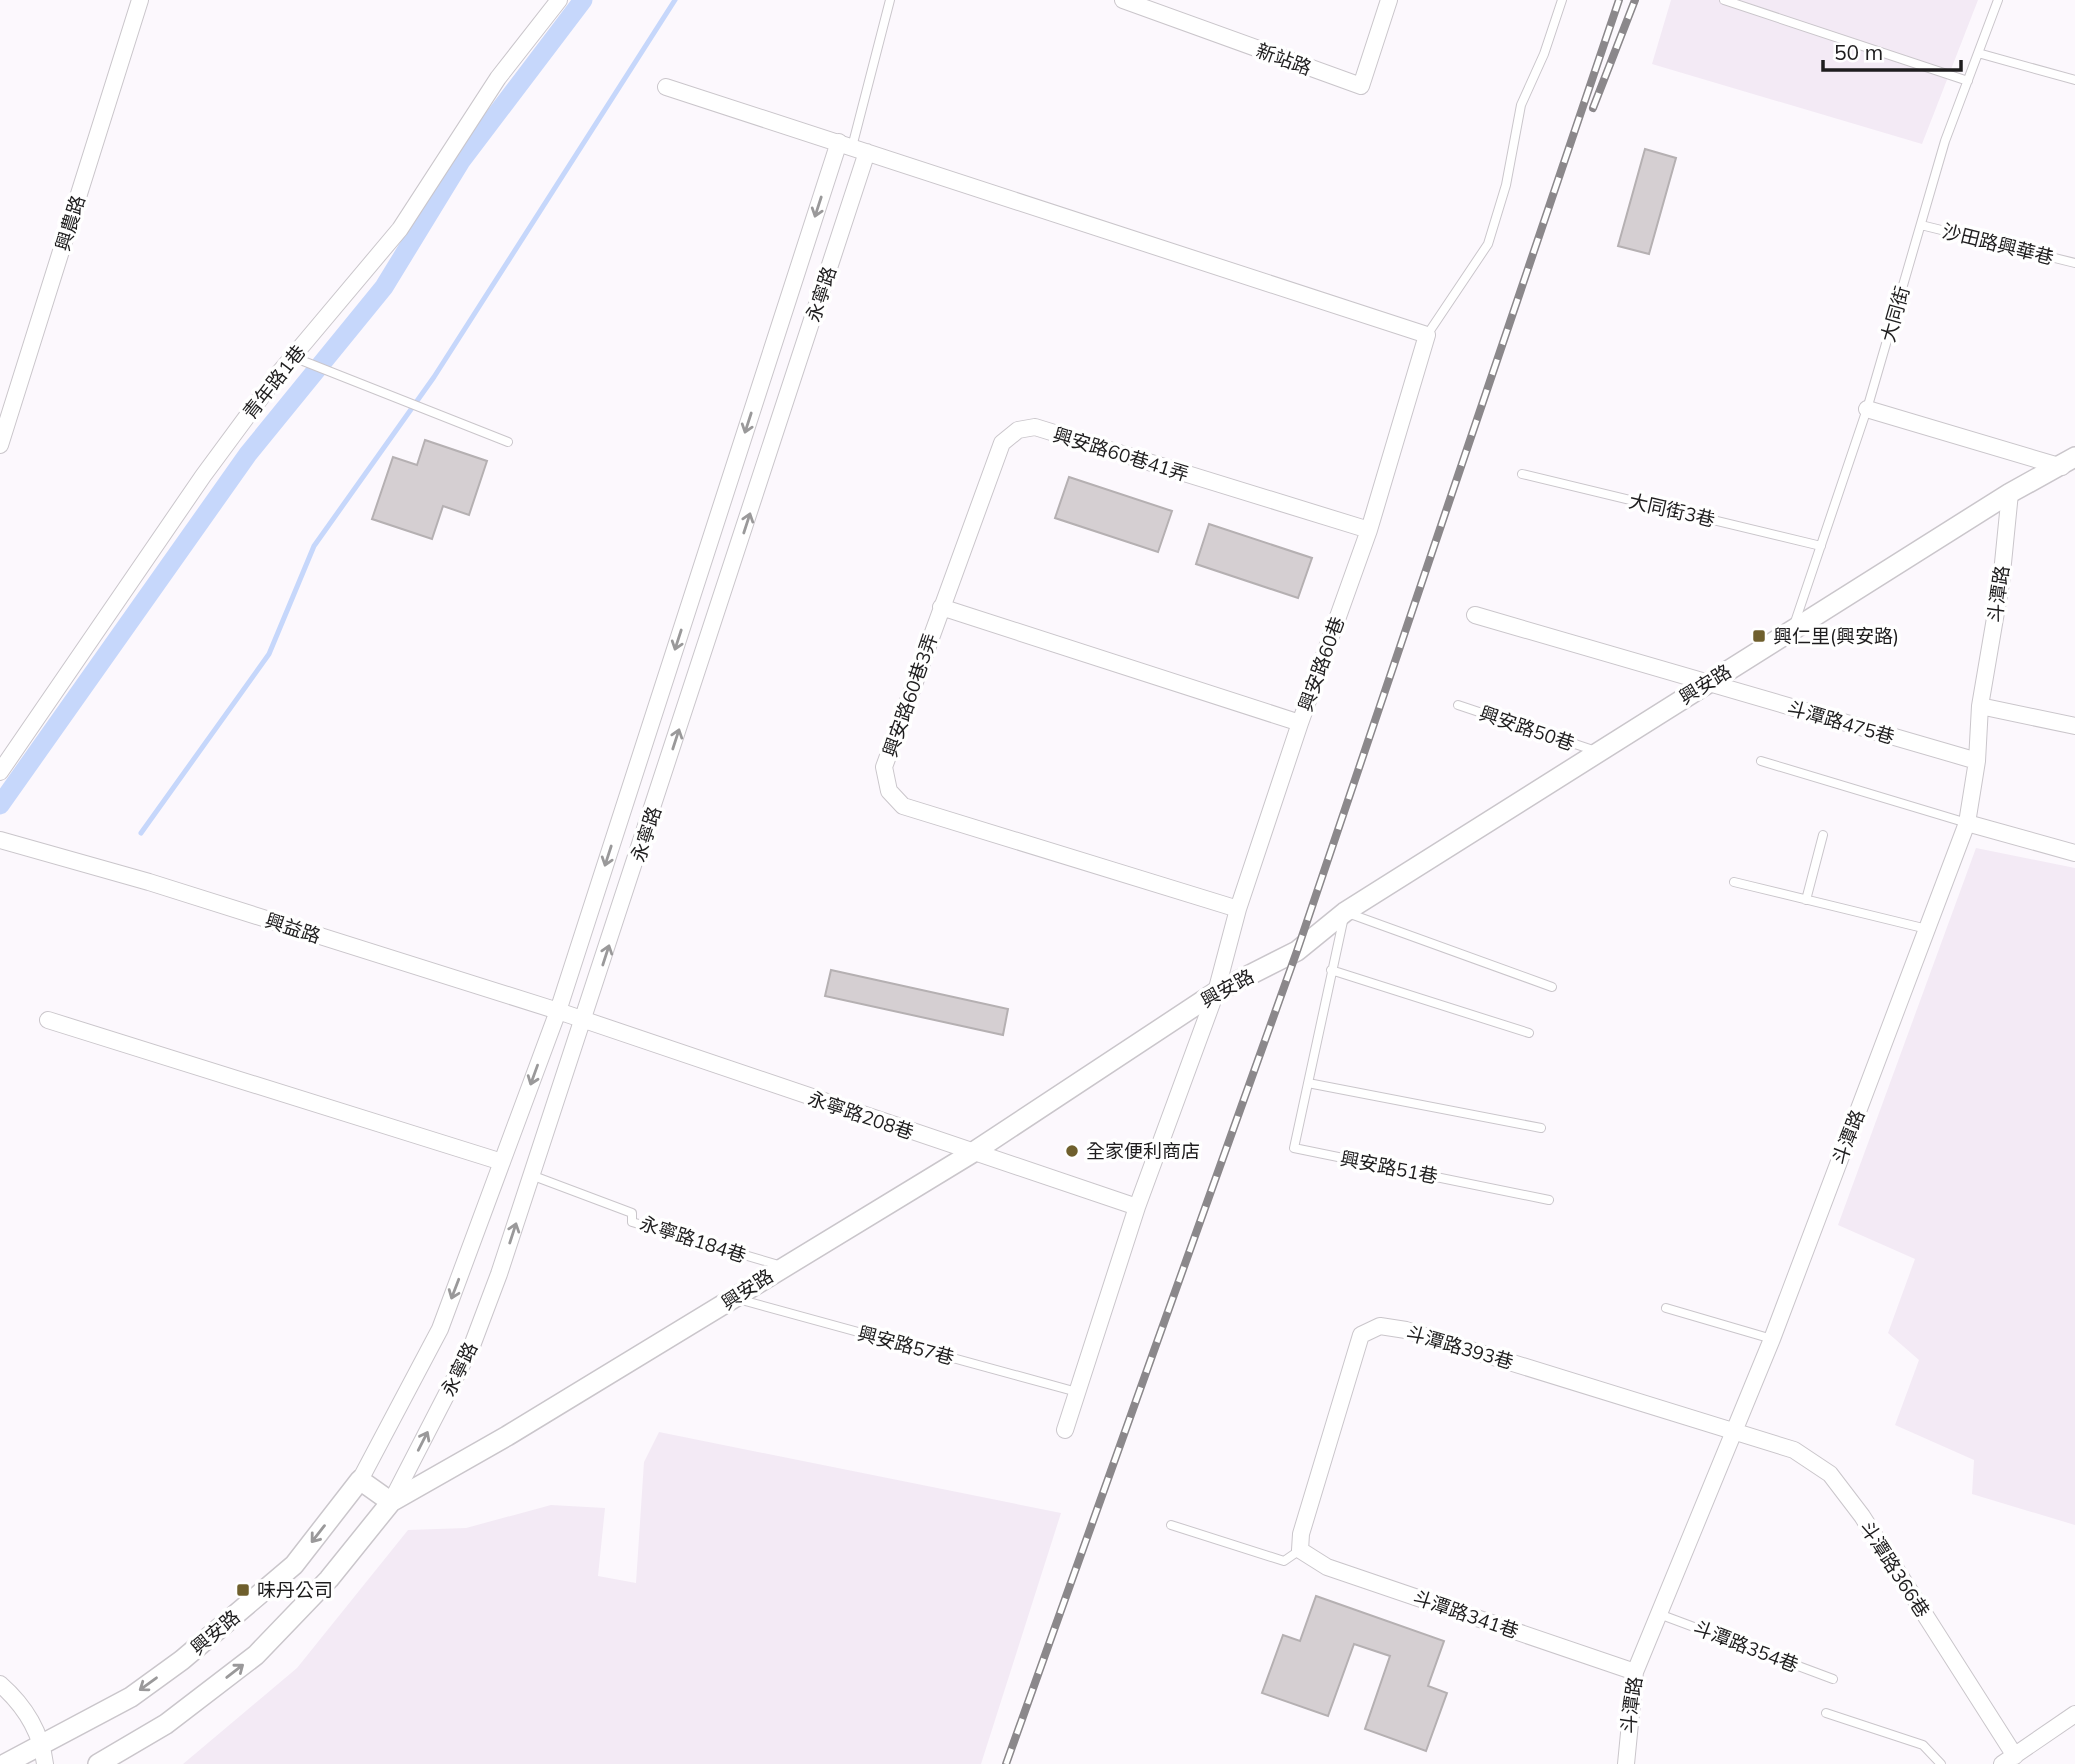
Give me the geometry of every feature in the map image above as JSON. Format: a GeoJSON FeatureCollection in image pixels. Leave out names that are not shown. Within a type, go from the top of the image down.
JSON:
{"type":"FeatureCollection","features":[{"type":"Feature","properties":{"kind":"street","name":"興農路"},"geometry":{"type":"LineString","coordinates":[[0,445],[140,0]]}},
{"type":"Feature","properties":{"kind":"street","name":"青年路1巷"},"geometry":{"type":"LineString","coordinates":[[0,772],[203,476],[293,357],[400,229],[498,78],[559,0]]}},
{"type":"Feature","properties":{"kind":"street","name":"新站路"},"geometry":{"type":"LineString","coordinates":[[1123,0],[1160,7],[1361,86],[1389,0]]}},
{"type":"Feature","properties":{"kind":"street"},"geometry":{"type":"LineString","coordinates":[[666,87],[1427,335]]}},
{"type":"Feature","properties":{"kind":"street","name":"永寧路"},"geometry":{"type":"LineString","coordinates":[[360,1480],[440,1328],[558,1011],[853,147]]}},
{"type":"Feature","properties":{"kind":"street","name":"永寧路"},"geometry":{"type":"LineString","coordinates":[[391,1502],[473,1343],[585,1020],[853,147]]}},
{"type":"Feature","properties":{"kind":"street","name":"興安路60巷"},"geometry":{"type":"LineString","coordinates":[[1065,1430],[1137,1207],[1216,992],[1238,909],[1300,723],[1369,530],[1427,335]]}},
{"type":"Feature","properties":{"kind":"street"},"geometry":{"type":"LineString","coordinates":[[1867,409],[2069,463]]}},
{"type":"Feature","properties":{"kind":"street","name":"興安路60巷41弄"},"geometry":{"type":"LineString","coordinates":[[941,607],[1002,443],[1018,430],[1035,427],[1369,530]]}},
{"type":"Feature","properties":{"kind":"street","name":"興安路"},"geometry":{"type":"LineString","coordinates":[[98,1764],[166,1724],[256,1655],[329,1579],[391,1502],[735,1298],[782,1266],[972,1153],[1216,992],[1297,951],[1345,912],[1596,751],[2010,493],[2069,463]]}},
{"type":"Feature","properties":{"kind":"street","name":"斗潭路"},"geometry":{"type":"LineString","coordinates":[[1626,1764],[1635,1672],[1772,1339],[1967,823],[1977,761],[1980,706],[2001,583],[2010,493]]}},
{"type":"Feature","properties":{"kind":"street"},"geometry":{"type":"LineString","coordinates":[[941,607],[1300,723]]}},
{"type":"Feature","properties":{"kind":"street","name":"興安路60巷3弄"},"geometry":{"type":"LineString","coordinates":[[941,607],[884,767],[889,791],[903,806],[1238,909]]}},
{"type":"Feature","properties":{"kind":"street","name":"斗潭路475巷"},"geometry":{"type":"LineString","coordinates":[[1475,615],[1977,761]]}},
{"type":"Feature","properties":{"kind":"street"},"geometry":{"type":"LineString","coordinates":[[1980,706],[2075,726]]}},
{"type":"Feature","properties":{"kind":"street"},"geometry":{"type":"LineString","coordinates":[[1967,823],[2075,853]]}},
{"type":"Feature","properties":{"kind":"street","name":"興益路"},"geometry":{"type":"LineString","coordinates":[[0,840],[149,882],[585,1020]]}},
{"type":"Feature","properties":{"kind":"street"},"geometry":{"type":"LineString","coordinates":[[48,1020],[502,1162]]}},
{"type":"Feature","properties":{"kind":"street","name":"永寧路208巷"},"geometry":{"type":"LineString","coordinates":[[585,1020],[1137,1207]]}},
{"type":"Feature","properties":{"kind":"street","name":"斗潭路393巷"},"geometry":{"type":"LineString","coordinates":[[1300,1550],[1301,1534],[1353,1356],[1361,1335],[1380,1326],[1406,1330],[1734,1430]]}},
{"type":"Feature","properties":{"kind":"street","name":"斗潭路366巷"},"geometry":{"type":"LineString","coordinates":[[1734,1430],[1794,1450],[1830,1474],[1862,1516],[2009,1760]]}},
{"type":"Feature","properties":{"kind":"street"},"geometry":{"type":"LineString","coordinates":[[360,1480],[391,1502]]}},
{"type":"Feature","properties":{"kind":"street","name":"興安路"},"geometry":{"type":"LineString","coordinates":[[5,1764],[44,1755],[131,1697],[192,1651],[294,1564],[360,1480]]}},
{"type":"Feature","properties":{"kind":"street","name":"斗潭路341巷"},"geometry":{"type":"LineString","coordinates":[[1300,1550],[1327,1567],[1635,1672]]}},
{"type":"Feature","properties":{"kind":"street"},"geometry":{"type":"LineString","coordinates":[[0,1685],[20,1701],[44,1755]]}},
{"type":"Feature","properties":{"kind":"street"},"geometry":{"type":"LineString","coordinates":[[2009,1760],[2075,1714]]}},
{"type":"Feature","properties":{"kind":"lane"},"geometry":{"type":"LineString","coordinates":[[853,147],[890,0]]}},
{"type":"Feature","properties":{"kind":"lane"},"geometry":{"type":"LineString","coordinates":[[1427,335],[1488,244],[1506,185],[1521,104],[1544,54],[1562,0]]}},
{"type":"Feature","properties":{"kind":"lane"},"geometry":{"type":"LineString","coordinates":[[1724,0],[1968,81]]}},
{"type":"Feature","properties":{"kind":"lane","name":"大同街"},"geometry":{"type":"LineString","coordinates":[[1793,628],[1867,409],[1945,141],[1998,0]]}},
{"type":"Feature","properties":{"kind":"lane"},"geometry":{"type":"LineString","coordinates":[[1978,53],[2075,80]]}},
{"type":"Feature","properties":{"kind":"lane","name":"沙田路興華巷"},"geometry":{"type":"LineString","coordinates":[[1921,225],[2075,263]]}},
{"type":"Feature","properties":{"kind":"lane"},"geometry":{"type":"LineString","coordinates":[[293,357],[508,442]]}},
{"type":"Feature","properties":{"kind":"lane","name":"大同街3巷"},"geometry":{"type":"LineString","coordinates":[[1522,474],[1821,546]]}},
{"type":"Feature","properties":{"kind":"lane","name":"興安路50巷"},"geometry":{"type":"LineString","coordinates":[[1458,705],[1596,751]]}},
{"type":"Feature","properties":{"kind":"lane"},"geometry":{"type":"LineString","coordinates":[[1761,761],[1967,823]]}},
{"type":"Feature","properties":{"kind":"lane"},"geometry":{"type":"LineString","coordinates":[[1805,900],[1823,835]]}},
{"type":"Feature","properties":{"kind":"lane"},"geometry":{"type":"LineString","coordinates":[[1734,882],[1927,929]]}},
{"type":"Feature","properties":{"kind":"lane"},"geometry":{"type":"LineString","coordinates":[[1345,912],[1552,987]]}},
{"type":"Feature","properties":{"kind":"lane","name":"興安路51巷"},"geometry":{"type":"LineString","coordinates":[[1345,912],[1294,1148],[1549,1200]]}},
{"type":"Feature","properties":{"kind":"lane"},"geometry":{"type":"LineString","coordinates":[[1331,970],[1529,1032]]}},
{"type":"Feature","properties":{"kind":"lane"},"geometry":{"type":"LineString","coordinates":[[1308,1083],[1541,1128]]}},
{"type":"Feature","properties":{"kind":"lane","name":"永寧路184巷"},"geometry":{"type":"LineString","coordinates":[[531,1175],[632,1213],[632,1222],[782,1266]]}},
{"type":"Feature","properties":{"kind":"lane","name":"興安路57巷"},"geometry":{"type":"LineString","coordinates":[[735,1298],[1077,1392]]}},
{"type":"Feature","properties":{"kind":"lane"},"geometry":{"type":"LineString","coordinates":[[1666,1308],[1772,1339]]}},
{"type":"Feature","properties":{"kind":"lane"},"geometry":{"type":"LineString","coordinates":[[1171,1525],[1284,1561],[1300,1550]]}},
{"type":"Feature","properties":{"kind":"lane","name":"斗潭路354巷"},"geometry":{"type":"LineString","coordinates":[[1659,1614],[1833,1679]]}},
{"type":"Feature","properties":{"kind":"lane"},"geometry":{"type":"LineString","coordinates":[[1826,1713],[1923,1745],[1941,1764]]}},
{"type":"Feature","properties":{"kind":"shaded area"},"geometry":{"type":"Polygon","coordinates":[[[1671,0],[1978,0],[1922,144],[1652,64],[1671,0]]]}},
{"type":"Feature","properties":{"kind":"shaded area"},"geometry":{"type":"Polygon","coordinates":[[[1976,848],[2075,868],[2075,1525],[1972,1494],[1974,1460],[1895,1425],[1919,1360],[1888,1333],[1915,1259],[1838,1225],[1976,848]]]}},
{"type":"Feature","properties":{"kind":"shaded area"},"geometry":{"type":"Polygon","coordinates":[[[659,1432],[1061,1513],[981,1764],[183,1764],[297,1668],[408,1530],[466,1528],[551,1505],[605,1508],[598,1576],[636,1583],[644,1462],[659,1432]]]}},
{"type":"Feature","properties":{"kind":"building"},"geometry":{"type":"Polygon","coordinates":[[[1645,149],[1676,158],[1649,254],[1618,246],[1645,149]]]}},
{"type":"Feature","properties":{"kind":"building"},"geometry":{"type":"Polygon","coordinates":[[[425,440],[487,461],[469,515],[443,506],[432,539],[372,519],[393,457],[417,465],[425,440]]]}},
{"type":"Feature","properties":{"kind":"building"},"geometry":{"type":"Polygon","coordinates":[[[1069,477],[1172,511],[1158,552],[1055,518],[1069,477]]]}},
{"type":"Feature","properties":{"kind":"building"},"geometry":{"type":"Polygon","coordinates":[[[1209,524],[1312,558],[1298,598],[1196,564],[1209,524]]]}},
{"type":"Feature","properties":{"kind":"building"},"geometry":{"type":"Polygon","coordinates":[[[831,970],[1008,1009],[1003,1035],[825,996],[831,970]]]}},
{"type":"Feature","properties":{"kind":"building"},"geometry":{"type":"Polygon","coordinates":[[[1316,1596],[1444,1641],[1428,1686],[1447,1693],[1426,1751],[1365,1729],[1390,1656],[1354,1644],[1328,1716],[1262,1693],[1283,1635],[1300,1641],[1316,1596]]]}},
{"type":"Feature","properties":{"kind":"waterway"},"geometry":{"type":"LineString","coordinates":[[0,805],[248,454],[384,287],[461,161],[583,0]]}},
{"type":"Feature","properties":{"kind":"waterway"},"geometry":{"type":"LineString","coordinates":[[141,833],[269,654],[314,546],[434,377],[675,0]]}},
{"type":"Feature","properties":{"kind":"railway"},"geometry":{"type":"LineString","coordinates":[[1006,1764],[1297,951],[1619,0]]}},
{"type":"Feature","properties":{"kind":"railway"},"geometry":{"type":"LineString","coordinates":[[1593,108],[1635,0]]}},
{"type":"Feature","properties":{"kind":"place","name":"興仁里(興安路)"},"geometry":{"type":"Point","coordinates":[1759,636]}},
{"type":"Feature","properties":{"kind":"place","name":"全家便利商店"},"geometry":{"type":"Point","coordinates":[1072,1151]}},
{"type":"Feature","properties":{"kind":"place","name":"味丹公司"},"geometry":{"type":"Point","coordinates":[243,1590]}}]}
